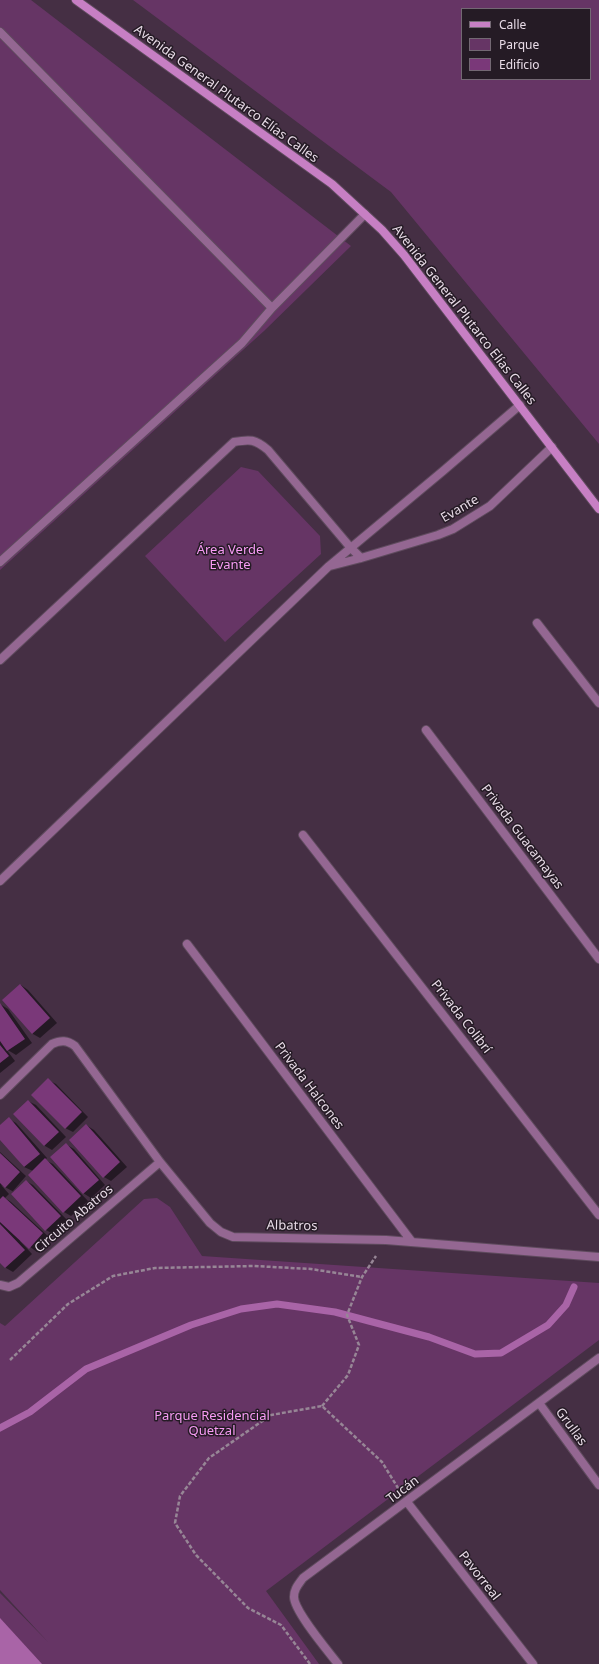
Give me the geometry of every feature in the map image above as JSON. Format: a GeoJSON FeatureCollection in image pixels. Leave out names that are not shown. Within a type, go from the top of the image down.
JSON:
{"type":"FeatureCollection","features":[{"type":"Feature","properties":{"kind":"street","name":"Avenida General Plutarco Elías Calles"},"geometry":{"type":"LineString","coordinates":[[76,0],[332,184],[365,214],[404,255],[599,509]]}},
{"type":"Feature","properties":{"kind":"street"},"geometry":{"type":"LineString","coordinates":[[0,32],[272,308]]}},
{"type":"Feature","properties":{"kind":"street"},"geometry":{"type":"LineString","coordinates":[[0,562],[242,343],[272,308],[365,214]]}},
{"type":"Feature","properties":{"kind":"street"},"geometry":{"type":"LineString","coordinates":[[0,881],[329,566],[520,405]]}},
{"type":"Feature","properties":{"kind":"street"},"geometry":{"type":"LineString","coordinates":[[0,660],[234,442],[247,439],[258,442],[268,450],[361,558]]}},
{"type":"Feature","properties":{"kind":"street","name":"Evante"},"geometry":{"type":"LineString","coordinates":[[329,566],[361,558],[453,529],[490,506],[552,447]]}},
{"type":"Feature","properties":{"kind":"street"},"geometry":{"type":"LineString","coordinates":[[537,623],[599,703]]}},
{"type":"Feature","properties":{"kind":"street","name":"Privada Guacamayas"},"geometry":{"type":"LineString","coordinates":[[426,730],[599,959]]}},
{"type":"Feature","properties":{"kind":"street","name":"Privada Colibrí"},"geometry":{"type":"LineString","coordinates":[[303,835],[599,1215]]}},
{"type":"Feature","properties":{"kind":"street","name":"Privada Halcones"},"geometry":{"type":"LineString","coordinates":[[186,944],[412,1242]]}},
{"type":"Feature","properties":{"kind":"street","name":"Albatros"},"geometry":{"type":"LineString","coordinates":[[0,1094],[52,1044],[59,1041],[68,1041],[75,1046],[160,1162],[210,1224],[221,1232],[233,1237],[386,1240],[599,1257]]}},
{"type":"Feature","properties":{"kind":"street","name":"Circuito Abatros"},"geometry":{"type":"LineString","coordinates":[[0,1285],[9,1287],[18,1283],[160,1162]]}},
{"type":"Feature","properties":{"kind":"street","name":"Tucán"},"geometry":{"type":"LineString","coordinates":[[338,1664],[298,1610],[294,1599],[295,1588],[303,1578],[599,1358]]}},
{"type":"Feature","properties":{"kind":"street","name":"Grullas"},"geometry":{"type":"LineString","coordinates":[[539,1403],[599,1485]]}},
{"type":"Feature","properties":{"kind":"street","name":"Pavorreal"},"geometry":{"type":"LineString","coordinates":[[407,1502],[533,1664]]}},
{"type":"Feature","properties":{"kind":"path"},"geometry":{"type":"LineString","coordinates":[[310,1664],[281,1625],[248,1608],[196,1555],[175,1523],[180,1496],[209,1458],[271,1415],[322,1406],[348,1375],[359,1346],[347,1315],[362,1277],[386,1240]]}},
{"type":"Feature","properties":{"kind":"path"},"geometry":{"type":"LineString","coordinates":[[10,1360],[68,1304],[113,1276],[155,1268],[254,1266],[310,1269],[362,1277]]}},
{"type":"Feature","properties":{"kind":"path"},"geometry":{"type":"LineString","coordinates":[[322,1406],[382,1462],[407,1502]]}},
{"type":"Feature","properties":{"kind":"green space"},"geometry":{"type":"Polygon","coordinates":[[[0,0],[31,0],[351,246],[264,331],[0,570],[0,0]]]}},
{"type":"Feature","properties":{"kind":"green space"},"geometry":{"type":"Polygon","coordinates":[[[133,0],[599,0],[599,444],[391,192],[133,0]]]}},
{"type":"Feature","properties":{"kind":"green space","name":"Área Verde Evante"},"geometry":{"type":"Polygon","coordinates":[[[241,467],[258,471],[320,536],[321,554],[225,642],[145,556],[241,467]]]}},
{"type":"Feature","properties":{"kind":"green space","name":"Parque Residencial Quetzal"},"geometry":{"type":"Polygon","coordinates":[[[157,1198],[170,1207],[202,1256],[599,1283],[599,1340],[266,1591],[319,1664],[0,1664],[0,1593],[48,1642],[0,1590],[0,1323],[5,1326],[144,1199],[157,1198]]]}},
{"type":"Feature","properties":{"kind":"shaded area"},"geometry":{"type":"Polygon","coordinates":[[[0,1618],[42,1664],[0,1664],[0,1618]]]}},
{"type":"Feature","properties":{"kind":"building"},"geometry":{"type":"Polygon","coordinates":[[[20,984],[50,1018],[32,1034],[2,1000],[20,984]]]}},
{"type":"Feature","properties":{"kind":"building"},"geometry":{"type":"Polygon","coordinates":[[[0,1003],[25,1039],[7,1051],[0,1041],[0,1003]]]}},
{"type":"Feature","properties":{"kind":"building"},"geometry":{"type":"Polygon","coordinates":[[[0,1045],[9,1056],[0,1063],[0,1045]]]}},
{"type":"Feature","properties":{"kind":"building"},"geometry":{"type":"Polygon","coordinates":[[[48,1078],[82,1112],[65,1129],[31,1095],[48,1078]]]}},
{"type":"Feature","properties":{"kind":"building"},"geometry":{"type":"Polygon","coordinates":[[[28,1100],[59,1132],[44,1146],[13,1114],[28,1100]]]}},
{"type":"Feature","properties":{"kind":"building"},"geometry":{"type":"Polygon","coordinates":[[[9,1117],[40,1154],[24,1167],[0,1140],[0,1125],[9,1117]]]}},
{"type":"Feature","properties":{"kind":"building"},"geometry":{"type":"Polygon","coordinates":[[[86,1124],[120,1162],[103,1178],[69,1140],[86,1124]]]}},
{"type":"Feature","properties":{"kind":"building"},"geometry":{"type":"Polygon","coordinates":[[[66,1143],[99,1180],[83,1194],[50,1157],[66,1143]]]}},
{"type":"Feature","properties":{"kind":"building"},"geometry":{"type":"Polygon","coordinates":[[[0,1153],[20,1172],[5,1188],[0,1183],[0,1153]]]}},
{"type":"Feature","properties":{"kind":"building"},"geometry":{"type":"Polygon","coordinates":[[[45,1158],[81,1196],[63,1213],[28,1175],[45,1158]]]}},
{"type":"Feature","properties":{"kind":"building"},"geometry":{"type":"Polygon","coordinates":[[[26,1180],[61,1216],[45,1231],[11,1194],[26,1180]]]}},
{"type":"Feature","properties":{"kind":"building"},"geometry":{"type":"Polygon","coordinates":[[[3,1196],[43,1233],[29,1249],[0,1222],[0,1199],[3,1196]]]}},
{"type":"Feature","properties":{"kind":"building"},"geometry":{"type":"Polygon","coordinates":[[[0,1224],[25,1250],[5,1268],[0,1263],[0,1224]]]}},
{"type":"Feature","properties":{"kind":"waterway"},"geometry":{"type":"LineString","coordinates":[[0,1428],[30,1412],[86,1369],[191,1325],[241,1309],[277,1304],[335,1312],[429,1337],[475,1354],[501,1353],[548,1325],[566,1305],[574,1287]]}}]}
